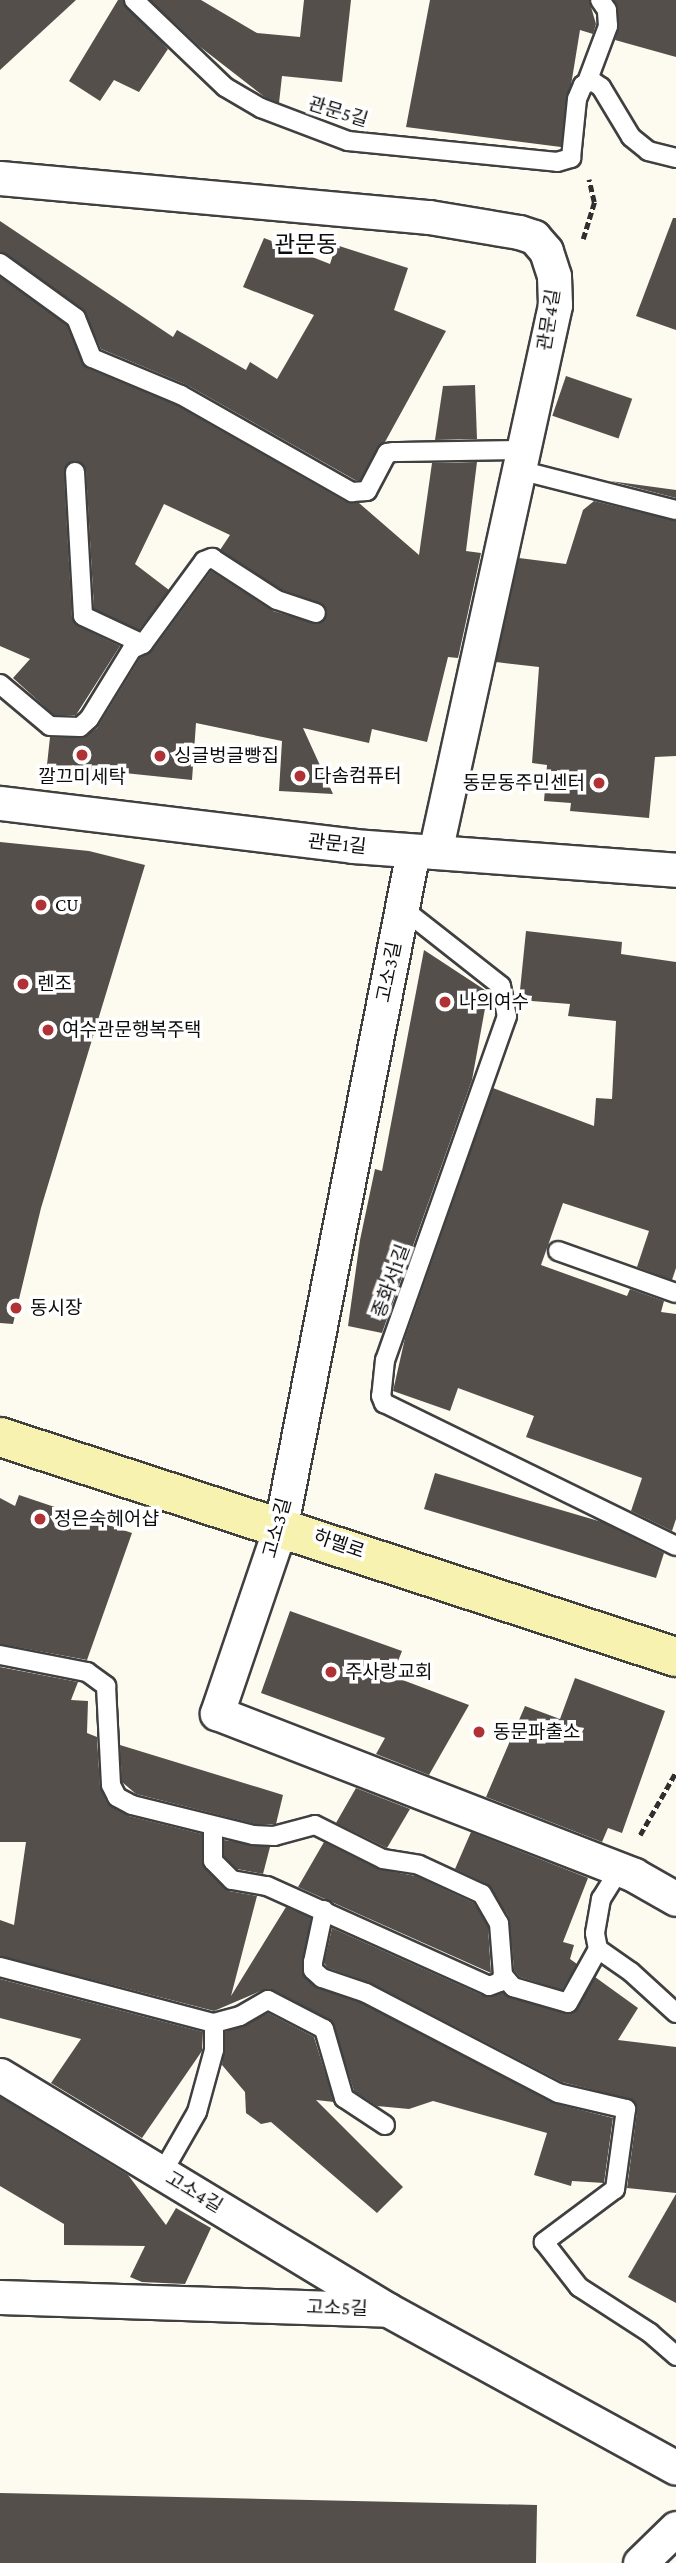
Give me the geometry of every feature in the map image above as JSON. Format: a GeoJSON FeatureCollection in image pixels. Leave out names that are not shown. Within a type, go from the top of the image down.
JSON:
{"type":"FeatureCollection","features":[{"type":"Feature","properties":{"kind":"street","name":"관문4길"},"geometry":{"type":"LineString","coordinates":[[0,178],[429,217],[534,237],[551,263],[556,297],[521,460],[424,851]]}},
{"type":"Feature","properties":{"kind":"street","name":"관문1길"},"geometry":{"type":"LineString","coordinates":[[0,803],[213,831],[424,851],[676,870]]}},
{"type":"Feature","properties":{"kind":"street","name":"고소3길"},"geometry":{"type":"LineString","coordinates":[[424,851],[402,908],[281,1525],[217,1713],[620,1869],[676,1899]]}},
{"type":"Feature","properties":{"kind":"street","name":"하멜로"},"geometry":{"type":"LineString","coordinates":[[0,1437],[281,1525],[676,1657]]}},
{"type":"Feature","properties":{"kind":"street","name":"고소4길"},"geometry":{"type":"LineString","coordinates":[[0,2075],[388,2310]]}},
{"type":"Feature","properties":{"kind":"street","name":"고소5길"},"geometry":{"type":"LineString","coordinates":[[0,2297],[388,2310],[676,2468]]}},
{"type":"Feature","properties":{"kind":"street"},"geometry":{"type":"LineString","coordinates":[[640,2563],[676,2528]]}},
{"type":"Feature","properties":{"kind":"lane","name":"관문5길"},"geometry":{"type":"LineString","coordinates":[[134,0],[225,87],[261,108],[331,136],[361,143],[557,162],[571,158]]}},
{"type":"Feature","properties":{"kind":"lane"},"geometry":{"type":"LineString","coordinates":[[571,158],[578,99],[608,26],[607,10],[600,0]]}},
{"type":"Feature","properties":{"kind":"lane"},"geometry":{"type":"LineString","coordinates":[[587,82],[601,87],[631,137],[648,150],[676,158]]}},
{"type":"Feature","properties":{"kind":"lane"},"geometry":{"type":"LineString","coordinates":[[0,263],[76,318],[92,358],[181,395],[352,492],[367,491],[387,453],[393,452],[521,460],[676,510]]}},
{"type":"Feature","properties":{"kind":"lane"},"geometry":{"type":"LineString","coordinates":[[75,472],[83,616],[143,643]]}},
{"type":"Feature","properties":{"kind":"lane"},"geometry":{"type":"LineString","coordinates":[[0,684],[50,726],[80,727],[131,649],[143,643],[204,561],[212,558],[277,600],[316,613]]}},
{"type":"Feature","properties":{"kind":"lane","name":"종화서1길"},"geometry":{"type":"LineString","coordinates":[[402,908],[489,975],[508,1001],[503,1028],[385,1360],[381,1396],[384,1403],[676,1546]]}},
{"type":"Feature","properties":{"kind":"lane"},"geometry":{"type":"LineString","coordinates":[[558,1251],[676,1293]]}},
{"type":"Feature","properties":{"kind":"lane"},"geometry":{"type":"LineString","coordinates":[[0,1655],[98,1677],[108,1697],[110,1785],[117,1797],[213,1828],[274,1836],[315,1825],[383,1859],[419,1865],[463,1884],[493,1906],[503,1939],[503,1975],[500,1982],[489,1986],[324,1910],[220,1873],[212,1861],[213,1828]]}},
{"type":"Feature","properties":{"kind":"lane"},"geometry":{"type":"LineString","coordinates":[[503,1975],[513,1987],[568,2003],[598,1949],[595,1933],[601,1899],[620,1869]]}},
{"type":"Feature","properties":{"kind":"lane"},"geometry":{"type":"LineString","coordinates":[[324,1910],[313,1962],[322,1978],[366,1993],[558,2093],[626,2109],[615,2189],[544,2242],[579,2287],[650,2333],[676,2356]]}},
{"type":"Feature","properties":{"kind":"lane"},"geometry":{"type":"LineString","coordinates":[[598,1949],[631,1972],[676,2013]]}},
{"type":"Feature","properties":{"kind":"lane"},"geometry":{"type":"LineString","coordinates":[[0,1967],[214,2023],[240,2015],[268,2000],[324,2029],[344,2098],[385,2125]]}},
{"type":"Feature","properties":{"kind":"lane"},"geometry":{"type":"LineString","coordinates":[[162,2173],[197,2112],[214,2050],[214,2023]]}},
{"type":"Feature","properties":{"kind":"path"},"geometry":{"type":"LineString","coordinates":[[571,158],[593,191],[592,218],[582,243]]}},
{"type":"Feature","properties":{"kind":"path"},"geometry":{"type":"LineString","coordinates":[[620,1869],[676,1772]]}},
{"type":"Feature","properties":{"kind":"building"},"geometry":{"type":"Polygon","coordinates":[[[0,0],[76,0],[0,70],[0,0]]]}},
{"type":"Feature","properties":{"kind":"building"},"geometry":{"type":"Polygon","coordinates":[[[118,0],[123,0],[168,49],[139,92],[114,80],[100,101],[69,81],[118,0]]]}},
{"type":"Feature","properties":{"kind":"building"},"geometry":{"type":"Polygon","coordinates":[[[150,0],[201,0],[257,33],[300,37],[304,0],[351,0],[342,82],[282,76],[279,103],[266,98],[199,46],[150,0]]]}},
{"type":"Feature","properties":{"kind":"building"},"geometry":{"type":"Polygon","coordinates":[[[430,0],[589,0],[596,24],[593,34],[580,30],[561,147],[406,127],[430,0]]]}},
{"type":"Feature","properties":{"kind":"building"},"geometry":{"type":"Polygon","coordinates":[[[614,0],[676,0],[676,57],[615,40],[619,25],[614,0]]]}},
{"type":"Feature","properties":{"kind":"building"},"geometry":{"type":"Polygon","coordinates":[[[673,218],[676,218],[676,330],[636,316],[673,218]]]}},
{"type":"Feature","properties":{"kind":"building"},"geometry":{"type":"Polygon","coordinates":[[[0,221],[173,337],[177,330],[246,370],[250,362],[277,379],[314,315],[243,287],[264,238],[330,264],[336,245],[408,268],[394,310],[446,331],[385,442],[360,480],[355,480],[187,385],[101,349],[83,309],[0,252],[0,221]]]}},
{"type":"Feature","properties":{"kind":"building"},"geometry":{"type":"Polygon","coordinates":[[[0,277],[67,325],[87,368],[176,405],[346,502],[359,503],[419,555],[432,463],[477,462],[466,551],[481,553],[458,658],[448,657],[427,742],[372,729],[369,743],[303,728],[333,794],[279,791],[282,741],[196,723],[192,780],[47,765],[50,737],[81,738],[97,728],[140,658],[152,651],[211,571],[273,611],[318,624],[327,611],[320,603],[282,590],[220,550],[230,535],[164,504],[135,564],[169,590],[139,630],[94,609],[86,471],[74,461],[64,473],[72,617],[78,626],[120,646],[76,715],[54,715],[13,678],[30,659],[0,646],[0,277]]]}},
{"type":"Feature","properties":{"kind":"building"},"geometry":{"type":"Polygon","coordinates":[[[566,376],[632,399],[619,439],[552,416],[566,376]]]}},
{"type":"Feature","properties":{"kind":"building"},"geometry":{"type":"Polygon","coordinates":[[[475,385],[477,439],[435,440],[443,386],[475,385]]]}},
{"type":"Feature","properties":{"kind":"building"},"geometry":{"type":"Polygon","coordinates":[[[610,481],[676,490],[676,498],[610,481]]]}},
{"type":"Feature","properties":{"kind":"building"},"geometry":{"type":"Polygon","coordinates":[[[594,501],[676,521],[676,756],[655,757],[649,818],[570,811],[571,803],[544,801],[547,765],[532,763],[539,667],[496,662],[519,558],[566,564],[583,510],[594,501]]]}},
{"type":"Feature","properties":{"kind":"building","name":"여수관문행복주택"},"geometry":{"type":"Polygon","coordinates":[[[0,842],[89,851],[145,865],[41,1208],[13,1324],[0,1323],[0,842]]]}},
{"type":"Feature","properties":{"kind":"building"},"geometry":{"type":"Polygon","coordinates":[[[526,931],[622,942],[621,954],[676,962],[676,1268],[672,1280],[637,1267],[649,1231],[563,1203],[541,1265],[627,1296],[630,1289],[664,1301],[661,1312],[676,1314],[676,1519],[672,1531],[631,1511],[642,1478],[526,1437],[534,1416],[458,1388],[450,1411],[393,1391],[405,1338],[493,1088],[594,1126],[596,1098],[612,1099],[616,1021],[568,1016],[570,1004],[519,1000],[526,931]]]}},
{"type":"Feature","properties":{"kind":"building"},"geometry":{"type":"Polygon","coordinates":[[[424,950],[488,992],[472,1080],[382,1333],[348,1326],[360,1240],[375,1169],[382,1171],[424,950]]]}},
{"type":"Feature","properties":{"kind":"building"},"geometry":{"type":"Polygon","coordinates":[[[435,1473],[602,1522],[664,1553],[656,1578],[424,1509],[435,1473]]]}},
{"type":"Feature","properties":{"kind":"building"},"geometry":{"type":"Polygon","coordinates":[[[19,1495],[132,1533],[87,1660],[0,1644],[0,1498],[15,1506],[19,1495]]]}},
{"type":"Feature","properties":{"kind":"building","name":"주사랑교회"},"geometry":{"type":"Polygon","coordinates":[[[290,1611],[402,1651],[392,1676],[469,1705],[429,1775],[376,1754],[385,1738],[261,1693],[290,1611]]]}},
{"type":"Feature","properties":{"kind":"building"},"geometry":{"type":"Polygon","coordinates":[[[0,1667],[78,1682],[71,1700],[88,1701],[87,1733],[97,1737],[100,1786],[107,1803],[129,1816],[202,1834],[205,1869],[229,1891],[257,1896],[231,1996],[286,1907],[311,1918],[302,1970],[315,1987],[362,2003],[553,2103],[613,2118],[604,2183],[572,2181],[571,2186],[534,2175],[547,2133],[433,2101],[409,2109],[377,2106],[354,2091],[332,2021],[273,1990],[263,1990],[214,2011],[0,1956],[0,1920],[14,1925],[26,1842],[0,1842],[0,1667]]]}},
{"type":"Feature","properties":{"kind":"building"},"geometry":{"type":"Polygon","coordinates":[[[575,1678],[665,1711],[622,1833],[608,1828],[602,1842],[486,1797],[525,1706],[560,1719],[575,1678]]]}},
{"type":"Feature","properties":{"kind":"building"},"geometry":{"type":"Polygon","coordinates":[[[120,1745],[283,1795],[276,1824],[255,1824],[136,1794],[122,1782],[120,1745]]]}},
{"type":"Feature","properties":{"kind":"building"},"geometry":{"type":"Polygon","coordinates":[[[356,1788],[410,1809],[387,1848],[336,1823],[356,1788]]]}},
{"type":"Feature","properties":{"kind":"building"},"geometry":{"type":"Polygon","coordinates":[[[471,1832],[588,1878],[563,1942],[574,1945],[570,1959],[577,1964],[562,1990],[520,1977],[514,1970],[509,1917],[487,1884],[455,1869],[471,1832]]]}},
{"type":"Feature","properties":{"kind":"building"},"geometry":{"type":"Polygon","coordinates":[[[224,1840],[270,1847],[263,1874],[237,1869],[224,1856],[224,1840]]]}},
{"type":"Feature","properties":{"kind":"building"},"geometry":{"type":"Polygon","coordinates":[[[324,1842],[378,1869],[416,1876],[474,1903],[488,1926],[491,1973],[298,1887],[324,1842]]]}},
{"type":"Feature","properties":{"kind":"building"},"geometry":{"type":"Polygon","coordinates":[[[332,1928],[484,1996],[503,1993],[570,2014],[595,1977],[638,2008],[618,2040],[676,2047],[676,2193],[627,2188],[637,2111],[633,2100],[562,2082],[371,1983],[328,1968],[324,1963],[332,1928]]]}},
{"type":"Feature","properties":{"kind":"building"},"geometry":{"type":"Polygon","coordinates":[[[0,1979],[203,2032],[202,2051],[142,2138],[51,2083],[81,2039],[0,2018],[0,1979]]]}},
{"type":"Feature","properties":{"kind":"building"},"geometry":{"type":"Polygon","coordinates":[[[268,2013],[314,2037],[334,2102],[316,2100],[403,2187],[377,2213],[271,2122],[261,2124],[246,2113],[245,2092],[222,2065],[225,2032],[268,2013]]]}},
{"type":"Feature","properties":{"kind":"building"},"geometry":{"type":"Polygon","coordinates":[[[0,2097],[128,2175],[166,2225],[176,2208],[211,2228],[185,2284],[142,2282],[130,2277],[145,2246],[64,2245],[64,2224],[0,2186],[0,2097]]]}},
{"type":"Feature","properties":{"kind":"building"},"geometry":{"type":"Polygon","coordinates":[[[676,2194],[676,2303],[628,2277],[676,2194]]]}},
{"type":"Feature","properties":{"kind":"building"},"geometry":{"type":"Polygon","coordinates":[[[0,2493],[537,2505],[536,2563],[0,2563],[0,2493]]]}},
{"type":"Feature","properties":{"kind":"place","name":"깔끄미세탁"},"geometry":{"type":"Point","coordinates":[82,755]}},
{"type":"Feature","properties":{"kind":"place","name":"싱글벙글빵집"},"geometry":{"type":"Point","coordinates":[160,756]}},
{"type":"Feature","properties":{"kind":"place","name":"다솜컴퓨터"},"geometry":{"type":"Point","coordinates":[300,776]}},
{"type":"Feature","properties":{"kind":"place","name":"동문동주민센터"},"geometry":{"type":"Point","coordinates":[599,783]}},
{"type":"Feature","properties":{"kind":"place","name":"CU"},"geometry":{"type":"Point","coordinates":[41,905]}},
{"type":"Feature","properties":{"kind":"place","name":"렌조"},"geometry":{"type":"Point","coordinates":[23,984]}},
{"type":"Feature","properties":{"kind":"place","name":"나의여수"},"geometry":{"type":"Point","coordinates":[445,1002]}},
{"type":"Feature","properties":{"kind":"place","name":"여수관문행복주택"},"geometry":{"type":"Point","coordinates":[48,1030]}},
{"type":"Feature","properties":{"kind":"place","name":"동시장"},"geometry":{"type":"Point","coordinates":[16,1308]}},
{"type":"Feature","properties":{"kind":"place","name":"정은숙헤어샵"},"geometry":{"type":"Point","coordinates":[40,1519]}},
{"type":"Feature","properties":{"kind":"place","name":"주사랑교회"},"geometry":{"type":"Point","coordinates":[331,1672]}},
{"type":"Feature","properties":{"kind":"place","name":"동문파출소"},"geometry":{"type":"Point","coordinates":[479,1732]}},
{"type":"Feature","properties":{"kind":"district","name":"관문동"},"geometry":{"type":"Point","coordinates":[306,244]}}]}
